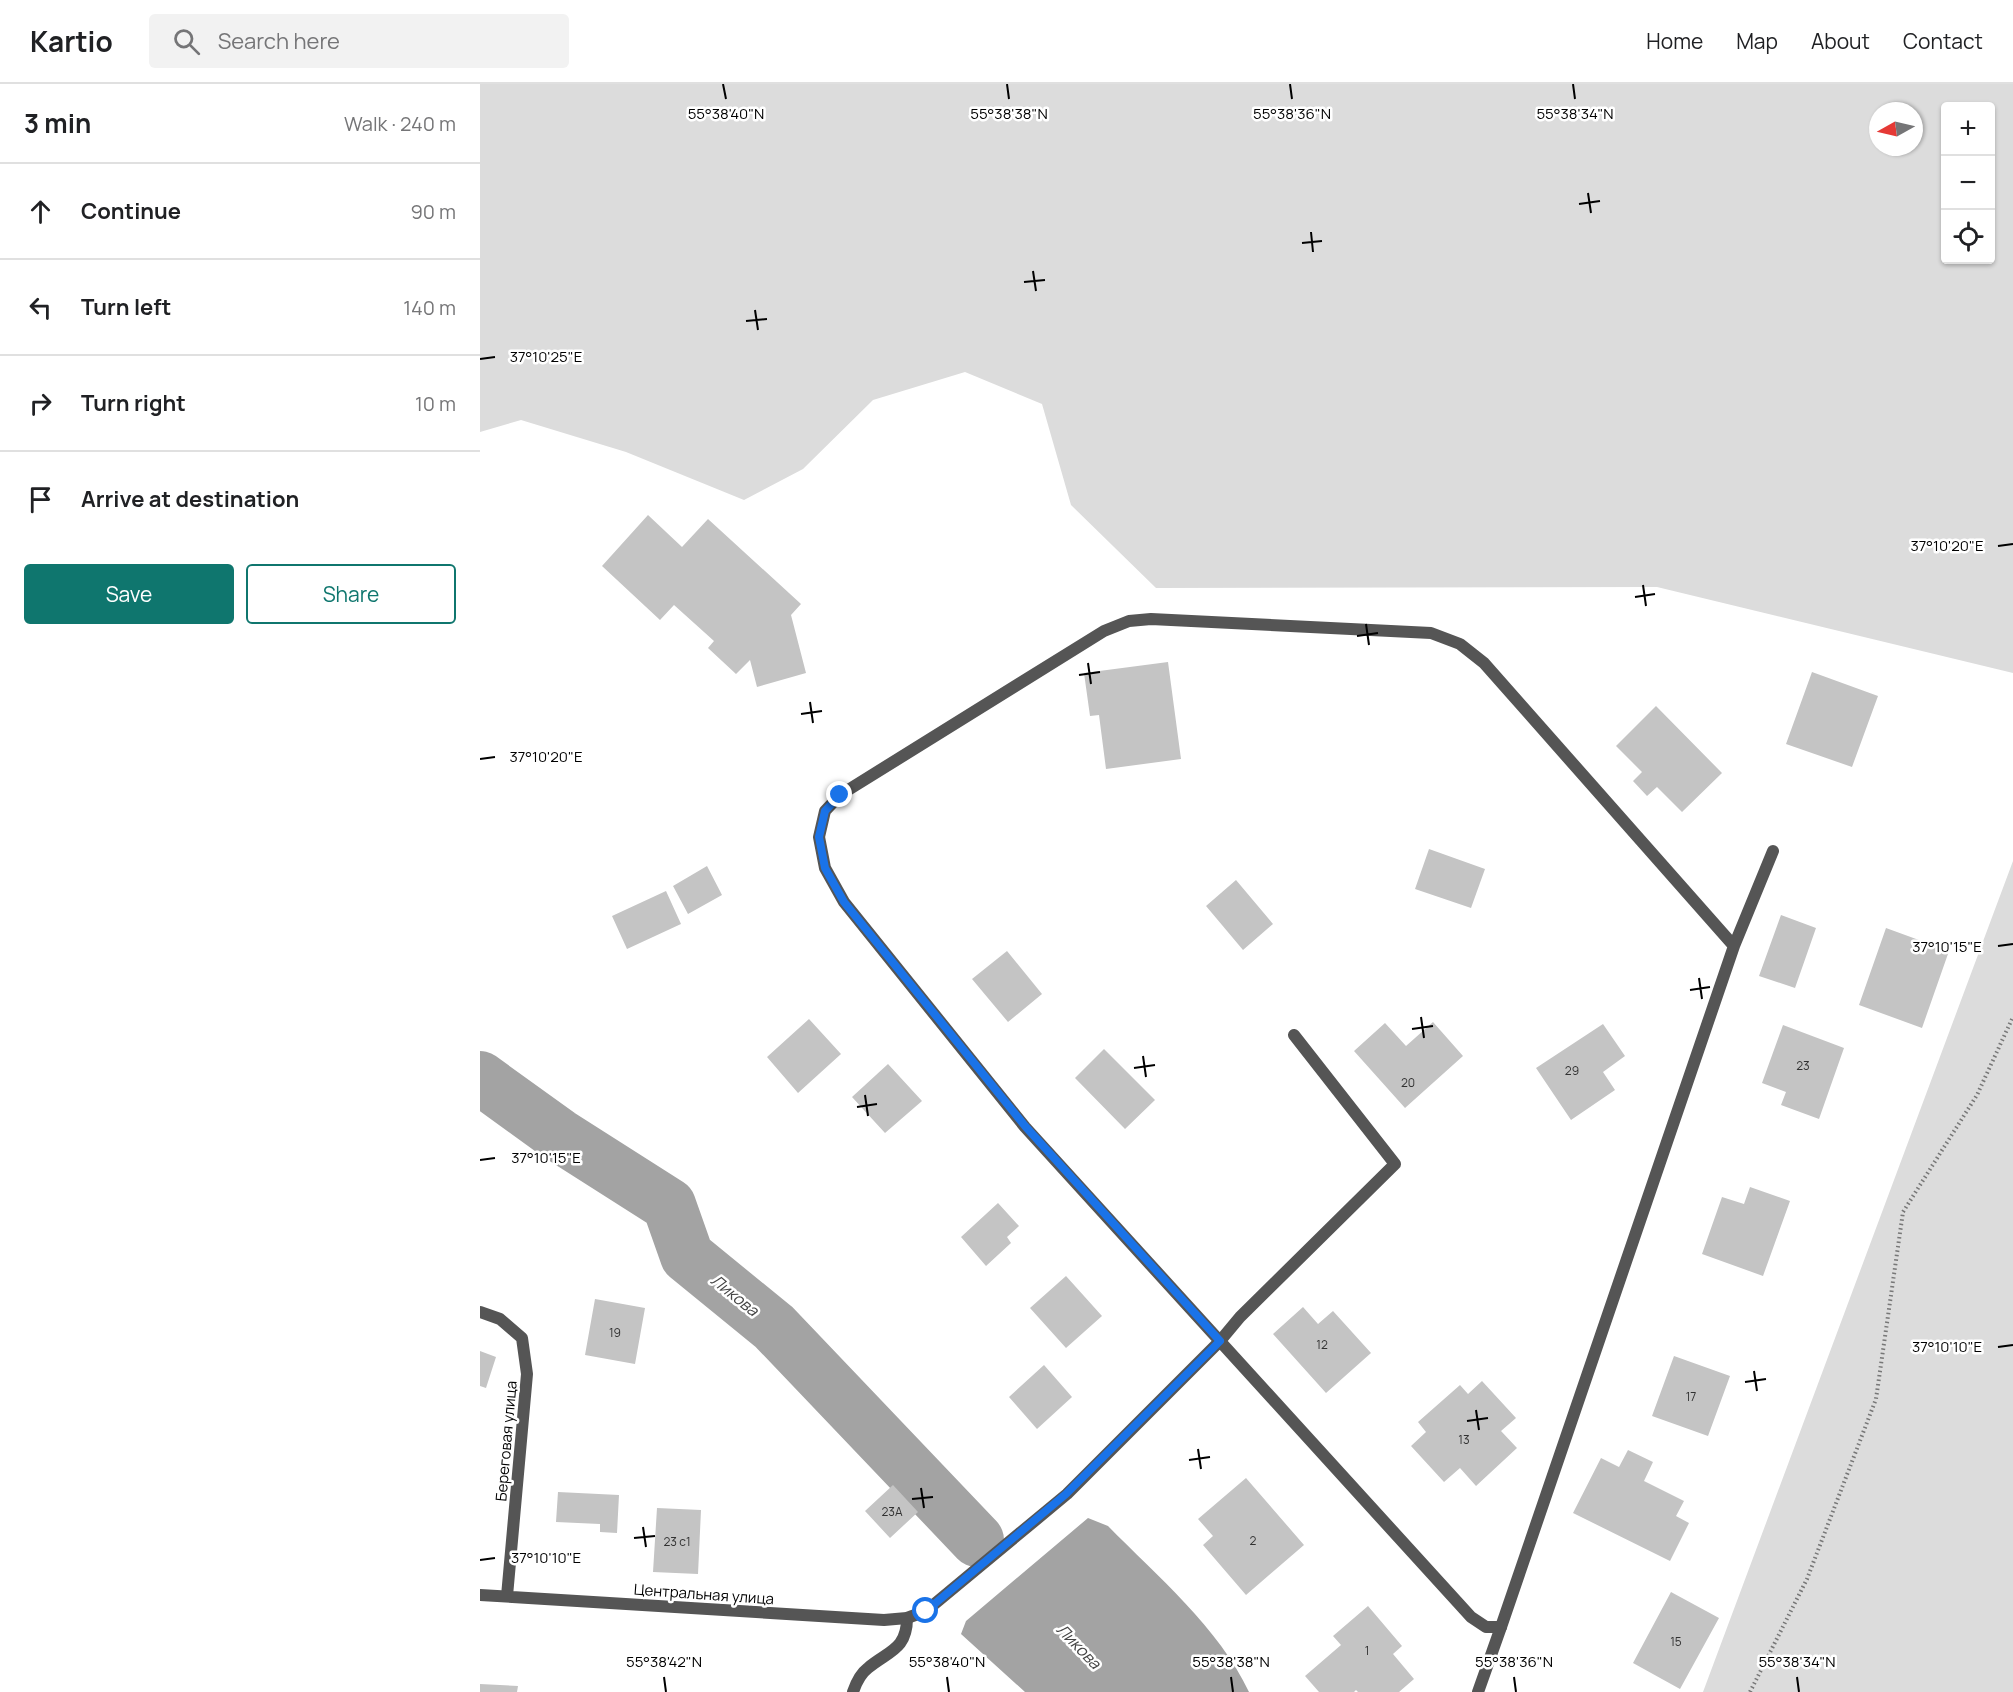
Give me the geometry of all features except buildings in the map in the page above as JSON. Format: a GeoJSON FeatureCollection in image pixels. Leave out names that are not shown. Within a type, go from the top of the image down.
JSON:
{"type":"FeatureCollection","features":[{"type":"Feature","properties":{"kind":"street"},"geometry":{"type":"LineString","coordinates":[[1501,1627],[1486,1627],[1471,1617],[1025,1126],[844,902],[825,868],[819,837],[825,811],[840,795],[1104,631],[1129,621],[1151,619],[1431,633],[1460,644],[1484,663],[1734,946]]}},
{"type":"Feature","properties":{"kind":"street"},"geometry":{"type":"LineString","coordinates":[[1478,1692],[1734,946],[1773,851]]}},
{"type":"Feature","properties":{"kind":"street","name":"Центральная улица"},"geometry":{"type":"LineString","coordinates":[[480,1595],[885,1620],[907,1618],[926,1611],[1066,1494],[1395,1164],[1294,1035]]}},
{"type":"Feature","properties":{"kind":"street","name":"Береговая улица"},"geometry":{"type":"LineString","coordinates":[[480,1312],[500,1318],[522,1338],[527,1374],[507,1596]]}},
{"type":"Feature","properties":{"kind":"street"},"geometry":{"type":"LineString","coordinates":[[853,1692],[858,1679],[868,1668],[900,1645],[907,1630],[907,1618]]}},
{"type":"Feature","properties":{"kind":"path"},"geometry":{"type":"LineString","coordinates":[[1750,1692],[1806,1579],[1876,1399],[1903,1212],[1977,1095],[2013,1018]]}},
{"type":"Feature","properties":{"kind":"shaded area"},"geometry":{"type":"Polygon","coordinates":[[[480,84],[2013,84],[2013,673],[1657,587],[1156,588],[1071,505],[1042,404],[965,372],[873,400],[803,469],[744,500],[626,452],[521,420],[480,432],[480,84]]]}},
{"type":"Feature","properties":{"kind":"shaded area"},"geometry":{"type":"Polygon","coordinates":[[[2013,861],[2013,1692],[1703,1692],[2013,861]]]}},
{"type":"Feature","properties":{"kind":"water"},"geometry":{"type":"Polygon","coordinates":[[[1088,1518],[1108,1526],[1186,1604],[1221,1646],[1249,1692],[1025,1692],[961,1634],[966,1621],[1088,1518]]]}},
{"type":"Feature","properties":{"kind":"waterway","name":"Ликова"},"geometry":{"type":"LineString","coordinates":[[480,1078],[559,1135],[669,1205],[687,1256],[774,1327],[977,1540]]}},
{"type":"Feature","properties":{"kind":"route"},"geometry":{"type":"LineString","coordinates":[[840,795],[825,811],[819,837],[825,868],[844,902],[1025,1126],[1220,1341],[1066,1494],[926,1611]]}}]}
